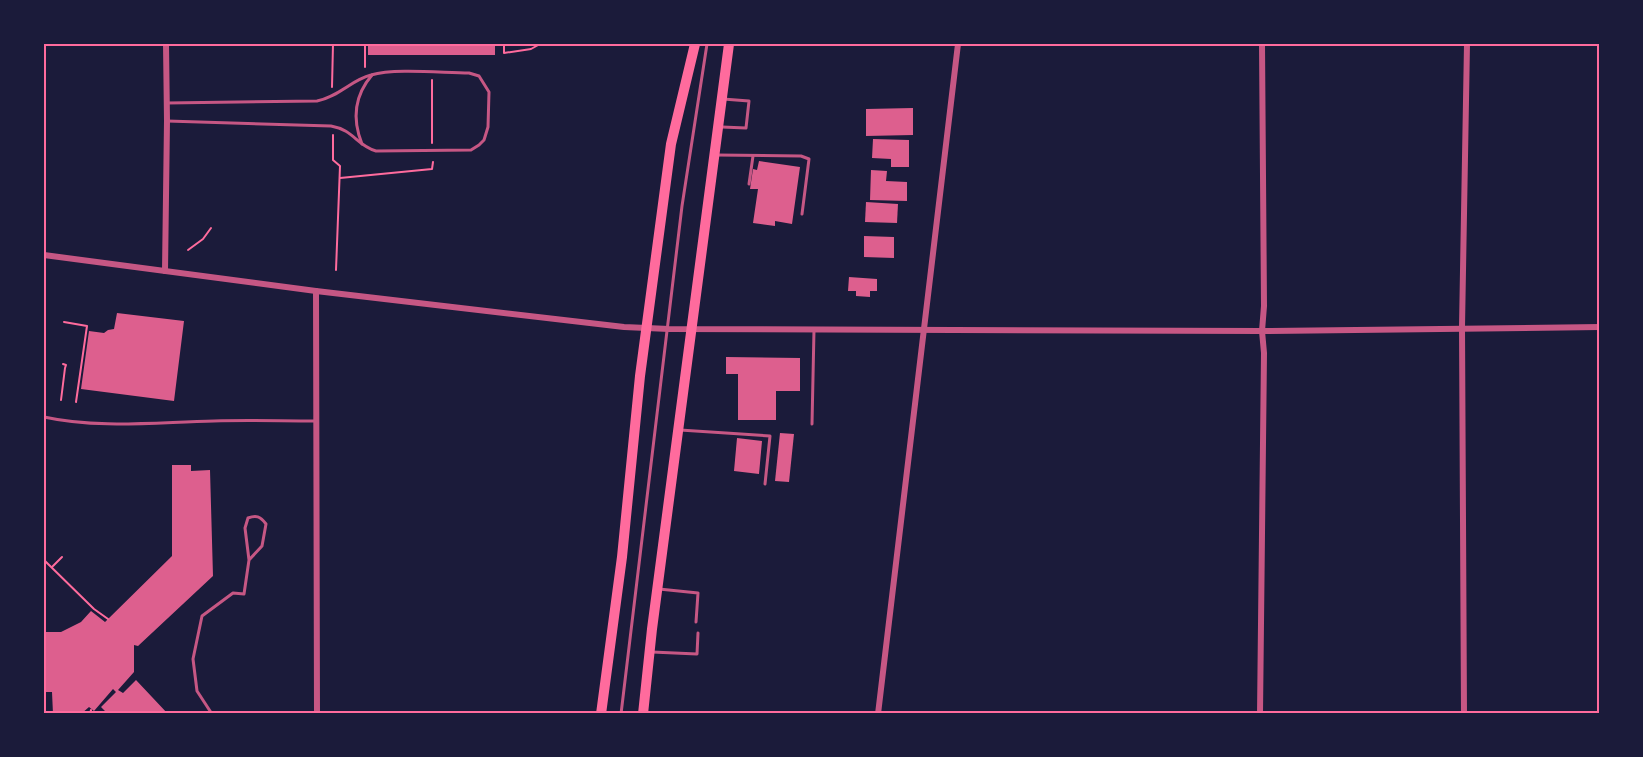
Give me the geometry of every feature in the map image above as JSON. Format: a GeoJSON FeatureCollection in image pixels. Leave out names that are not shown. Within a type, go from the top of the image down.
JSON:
{"type":"FeatureCollection","features":[{"type":"Feature","properties":{"kind":"main road"},"geometry":{"type":"LineString","coordinates":[[601,714],[622,557],[640,376],[671,144],[695,44]]}},
{"type":"Feature","properties":{"kind":"main road"},"geometry":{"type":"LineString","coordinates":[[643,714],[657,589],[729,44]]}},
{"type":"Feature","properties":{"kind":"street"},"geometry":{"type":"LineString","coordinates":[[165,271],[166,44]]}},
{"type":"Feature","properties":{"kind":"street"},"geometry":{"type":"LineString","coordinates":[[878,714],[957,44]]}},
{"type":"Feature","properties":{"kind":"street"},"geometry":{"type":"LineString","coordinates":[[1260,714],[1264,365],[1262,44]]}},
{"type":"Feature","properties":{"kind":"street"},"geometry":{"type":"LineString","coordinates":[[1464,714],[1462,327],[1467,44]]}},
{"type":"Feature","properties":{"kind":"street"},"geometry":{"type":"LineString","coordinates":[[44,255],[316,291],[624,327],[691,330],[1262,331],[1599,327]]}},
{"type":"Feature","properties":{"kind":"street"},"geometry":{"type":"LineString","coordinates":[[316,291],[315,421],[319,610],[317,714]]}},
{"type":"Feature","properties":{"kind":"lane"},"geometry":{"type":"LineString","coordinates":[[621,714],[682,206],[707,44]]}},
{"type":"Feature","properties":{"kind":"lane"},"geometry":{"type":"LineString","coordinates":[[362,146],[356,122],[358,97],[363,86],[373,74]]}},
{"type":"Feature","properties":{"kind":"lane"},"geometry":{"type":"LineString","coordinates":[[167,103],[317,101],[336,95],[373,74],[469,74],[479,76],[489,92],[488,127],[484,140],[471,150],[376,151],[362,146],[351,133],[343,128],[331,126],[167,121]]}},
{"type":"Feature","properties":{"kind":"lane"},"geometry":{"type":"LineString","coordinates":[[717,126],[746,128],[749,101],[721,99]]}},
{"type":"Feature","properties":{"kind":"lane"},"geometry":{"type":"LineString","coordinates":[[714,155],[801,156],[809,159],[802,214]]}},
{"type":"Feature","properties":{"kind":"lane"},"geometry":{"type":"LineString","coordinates":[[749,184],[753,156]]}},
{"type":"Feature","properties":{"kind":"lane"},"geometry":{"type":"LineString","coordinates":[[812,424],[814,330]]}},
{"type":"Feature","properties":{"kind":"lane"},"geometry":{"type":"LineString","coordinates":[[44,417],[111,424],[215,420],[315,421]]}},
{"type":"Feature","properties":{"kind":"lane"},"geometry":{"type":"LineString","coordinates":[[678,430],[770,436],[765,484]]}},
{"type":"Feature","properties":{"kind":"lane"},"geometry":{"type":"LineString","coordinates":[[212,714],[197,691],[193,658],[202,616],[233,593],[244,594],[249,560],[245,528],[248,518],[255,515],[261,517],[266,524],[262,546],[249,560]]}},
{"type":"Feature","properties":{"kind":"lane"},"geometry":{"type":"LineString","coordinates":[[657,589],[698,593],[696,622]]}},
{"type":"Feature","properties":{"kind":"lane"},"geometry":{"type":"LineString","coordinates":[[650,652],[697,654],[698,633]]}},
{"type":"Feature","properties":{"kind":"path"},"geometry":{"type":"LineString","coordinates":[[332,90],[333,44],[365,44],[365,67]]}},
{"type":"Feature","properties":{"kind":"path"},"geometry":{"type":"LineString","coordinates":[[504,44],[504,53],[531,50],[540,44]]}},
{"type":"Feature","properties":{"kind":"path"},"geometry":{"type":"LineString","coordinates":[[432,80],[432,145]]}},
{"type":"Feature","properties":{"kind":"path"},"geometry":{"type":"LineString","coordinates":[[333,132],[333,160],[340,166],[336,270]]}},
{"type":"Feature","properties":{"kind":"path"},"geometry":{"type":"LineString","coordinates":[[340,178],[432,169],[433,162]]}},
{"type":"Feature","properties":{"kind":"path"},"geometry":{"type":"LineString","coordinates":[[188,250],[211,228]]}},
{"type":"Feature","properties":{"kind":"path"},"geometry":{"type":"LineString","coordinates":[[64,322],[87,326],[76,402]]}},
{"type":"Feature","properties":{"kind":"path"},"geometry":{"type":"LineString","coordinates":[[61,400],[66,364],[63,364]]}},
{"type":"Feature","properties":{"kind":"path"},"geometry":{"type":"LineString","coordinates":[[52,567],[62,557]]}},
{"type":"Feature","properties":{"kind":"path"},"geometry":{"type":"LineString","coordinates":[[44,560],[94,609],[108,619]]}},
{"type":"Feature","properties":{"kind":"building"},"geometry":{"type":"Polygon","coordinates":[[[368,44],[495,44],[495,55],[368,55],[368,44]]]}},
{"type":"Feature","properties":{"kind":"building"},"geometry":{"type":"Polygon","coordinates":[[[913,108],[913,135],[866,136],[866,109],[913,108]]]}},
{"type":"Feature","properties":{"kind":"building"},"geometry":{"type":"Polygon","coordinates":[[[873,139],[909,140],[909,167],[891,167],[891,159],[872,158],[873,139]]]}},
{"type":"Feature","properties":{"kind":"building"},"geometry":{"type":"Polygon","coordinates":[[[759,161],[800,167],[792,224],[775,221],[775,226],[753,223],[758,189],[750,189],[753,169],[757,170],[759,161]]]}},
{"type":"Feature","properties":{"kind":"building"},"geometry":{"type":"Polygon","coordinates":[[[871,170],[887,171],[886,181],[907,182],[907,201],[870,200],[871,170]]]}},
{"type":"Feature","properties":{"kind":"building"},"geometry":{"type":"Polygon","coordinates":[[[866,202],[898,204],[897,223],[865,222],[866,202]]]}},
{"type":"Feature","properties":{"kind":"building"},"geometry":{"type":"Polygon","coordinates":[[[864,236],[894,237],[894,258],[864,257],[864,236]]]}},
{"type":"Feature","properties":{"kind":"building"},"geometry":{"type":"Polygon","coordinates":[[[849,277],[877,279],[877,291],[870,291],[870,297],[856,296],[856,291],[848,291],[849,277]]]}},
{"type":"Feature","properties":{"kind":"building"},"geometry":{"type":"Polygon","coordinates":[[[117,313],[184,321],[174,401],[81,389],[89,331],[104,333],[114,329],[117,313]]]}},
{"type":"Feature","properties":{"kind":"building"},"geometry":{"type":"Polygon","coordinates":[[[726,357],[800,358],[800,391],[776,391],[776,420],[738,420],[738,374],[726,374],[726,357]]]}},
{"type":"Feature","properties":{"kind":"building"},"geometry":{"type":"Polygon","coordinates":[[[780,433],[794,434],[789,482],[775,481],[780,433]]]}},
{"type":"Feature","properties":{"kind":"building"},"geometry":{"type":"Polygon","coordinates":[[[737,438],[762,441],[759,474],[734,471],[737,438]]]}},
{"type":"Feature","properties":{"kind":"building"},"geometry":{"type":"Polygon","coordinates":[[[172,465],[191,465],[191,471],[210,470],[213,576],[138,646],[134,645],[134,672],[118,690],[123,693],[136,680],[168,714],[108,714],[101,707],[116,692],[113,689],[94,711],[89,707],[81,714],[53,714],[52,692],[44,692],[44,632],[61,632],[81,622],[91,611],[105,622],[172,556],[172,465]]]}}]}
